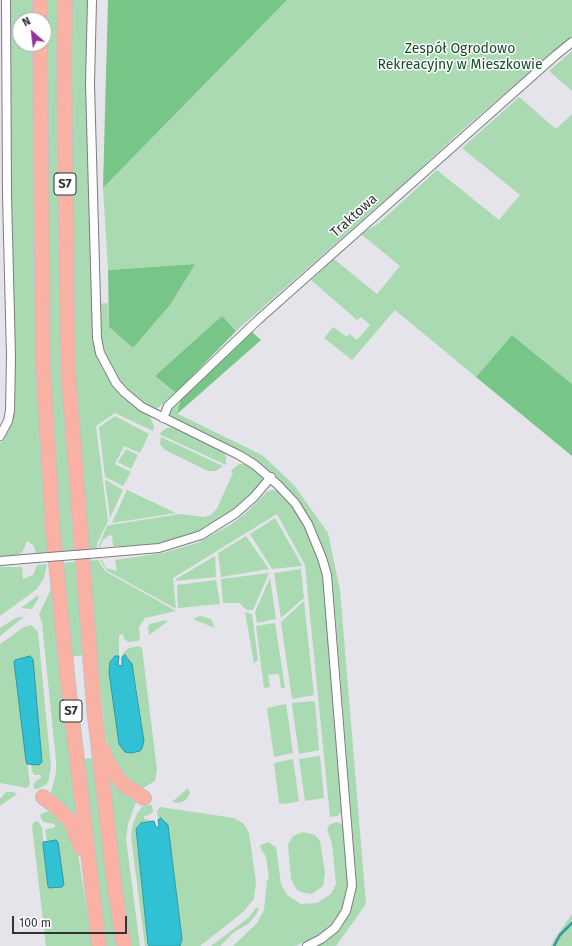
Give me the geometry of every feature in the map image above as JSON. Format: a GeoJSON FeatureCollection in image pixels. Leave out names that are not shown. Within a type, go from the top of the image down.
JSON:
{"type":"FeatureCollection","features":[{"type":"Feature","properties":{"kind":"highway"},"geometry":{"type":"LineString","coordinates":[[40,0],[40,12]]}},
{"type":"Feature","properties":{"kind":"highway","name":"S7"},"geometry":{"type":"LineString","coordinates":[[65,0],[64,62],[68,369],[94,708],[115,890],[124,946]]}},
{"type":"Feature","properties":{"kind":"highway","name":"S7"},"geometry":{"type":"LineString","coordinates":[[40,52],[43,364],[53,532],[68,684],[99,946]]}},
{"type":"Feature","properties":{"kind":"highway"},"geometry":{"type":"LineString","coordinates":[[48,584],[53,532]]}},
{"type":"Feature","properties":{"kind":"highway"},"geometry":{"type":"LineString","coordinates":[[94,708],[104,754],[109,765],[123,784],[144,798]]}},
{"type":"Feature","properties":{"kind":"highway"},"geometry":{"type":"LineString","coordinates":[[43,797],[66,816],[75,830],[92,890]]}},
{"type":"Feature","properties":{"kind":"street"},"geometry":{"type":"LineString","coordinates":[[0,436],[10,411],[11,357],[7,195],[6,0]]}},
{"type":"Feature","properties":{"kind":"street"},"geometry":{"type":"LineString","coordinates":[[92,0],[90,84],[97,338],[104,362],[116,383],[133,400],[163,418],[239,455],[271,477],[294,503],[308,524],[318,547],[327,575],[352,874],[350,901],[342,918],[328,934],[307,946]]}},
{"type":"Feature","properties":{"kind":"street","name":"Traktowa"},"geometry":{"type":"LineString","coordinates":[[163,418],[168,406],[258,320],[556,54],[572,42]]}},
{"type":"Feature","properties":{"kind":"street"},"geometry":{"type":"LineString","coordinates":[[0,561],[159,548],[200,535],[236,513],[254,497],[271,477]]}},
{"type":"Feature","properties":{"kind":"green space"},"geometry":{"type":"Polygon","coordinates":[[[10,0],[34,0],[34,12],[12,12],[12,52],[34,52],[33,129],[36,340],[48,554],[36,555],[34,546],[27,541],[22,553],[15,555],[15,557],[0,558],[0,443],[10,426],[13,281],[10,133],[10,0]]]}},
{"type":"Feature","properties":{"kind":"green space"},"geometry":{"type":"Polygon","coordinates":[[[46,0],[58,0],[57,138],[59,273],[65,417],[74,551],[61,552],[48,322],[46,52],[52,52],[52,12],[46,12],[46,0]]]}},
{"type":"Feature","properties":{"kind":"green space"},"geometry":{"type":"Polygon","coordinates":[[[70,0],[89,0],[89,171],[94,341],[102,367],[115,387],[131,404],[149,415],[154,426],[153,431],[115,413],[96,426],[108,521],[97,544],[97,549],[87,550],[73,345],[70,0]]]}},
{"type":"Feature","properties":{"kind":"green space"},"geometry":{"type":"Polygon","coordinates":[[[108,0],[287,0],[103,188],[108,0]]]}},
{"type":"Feature","properties":{"kind":"green space","name":"Zespół Ogrodowo Rekreacyjny w Mieszkowie"},"geometry":{"type":"Polygon","coordinates":[[[287,0],[572,0],[572,36],[460,132],[408,180],[236,331],[222,317],[155,376],[176,393],[158,408],[153,409],[126,389],[107,359],[100,333],[99,304],[108,303],[109,327],[133,348],[170,305],[194,264],[108,270],[103,188],[287,0]]]}},
{"type":"Feature","properties":{"kind":"green space"},"geometry":{"type":"Polygon","coordinates":[[[572,51],[572,91],[549,71],[572,51]]]}},
{"type":"Feature","properties":{"kind":"green space"},"geometry":{"type":"Polygon","coordinates":[[[519,97],[556,129],[572,114],[572,384],[512,335],[476,377],[395,310],[352,360],[324,338],[333,327],[347,337],[350,334],[357,340],[370,325],[361,317],[357,320],[311,280],[334,259],[377,294],[400,266],[361,234],[378,224],[437,170],[499,220],[520,195],[462,148],[519,97]]]}},
{"type":"Feature","properties":{"kind":"green space"},"geometry":{"type":"Polygon","coordinates":[[[195,264],[170,305],[133,348],[109,327],[108,270],[195,264]]]}},
{"type":"Feature","properties":{"kind":"green space"},"geometry":{"type":"Polygon","coordinates":[[[222,316],[236,331],[176,393],[155,376],[222,316]]]}},
{"type":"Feature","properties":{"kind":"green space"},"geometry":{"type":"Polygon","coordinates":[[[252,332],[261,340],[177,414],[181,399],[252,332]]]}},
{"type":"Feature","properties":{"kind":"green space"},"geometry":{"type":"Polygon","coordinates":[[[512,335],[572,384],[572,456],[476,377],[512,335]]]}},
{"type":"Feature","properties":{"kind":"green space"},"geometry":{"type":"Polygon","coordinates":[[[181,399],[178,414],[262,455],[294,485],[328,533],[340,590],[366,904],[336,946],[317,946],[330,937],[347,918],[355,895],[356,878],[334,598],[327,562],[314,528],[292,494],[278,479],[246,454],[170,416],[170,407],[181,399]]]}},
{"type":"Feature","properties":{"kind":"green space"},"geometry":{"type":"Polygon","coordinates":[[[115,416],[149,434],[140,453],[124,446],[115,464],[131,472],[123,486],[105,477],[99,427],[115,416]]]}},
{"type":"Feature","properties":{"kind":"green space"},"geometry":{"type":"Polygon","coordinates":[[[171,427],[221,449],[226,456],[226,465],[159,434],[165,429],[171,427]]]}},
{"type":"Feature","properties":{"kind":"green space"},"geometry":{"type":"Polygon","coordinates":[[[161,437],[223,466],[216,471],[208,471],[165,450],[160,444],[161,437]]]}},
{"type":"Feature","properties":{"kind":"green space"},"geometry":{"type":"Polygon","coordinates":[[[126,449],[138,455],[131,469],[118,462],[126,449]]]}},
{"type":"Feature","properties":{"kind":"green space"},"geometry":{"type":"Polygon","coordinates":[[[239,464],[249,464],[262,476],[262,482],[237,508],[203,529],[163,544],[120,548],[119,546],[113,546],[112,535],[103,540],[99,549],[99,545],[107,526],[110,525],[180,514],[204,517],[211,515],[217,508],[233,473],[231,472],[232,470],[239,464]]]}},
{"type":"Feature","properties":{"kind":"green space"},"geometry":{"type":"Polygon","coordinates":[[[106,480],[123,490],[110,518],[105,481],[106,480]]]}},
{"type":"Feature","properties":{"kind":"green space"},"geometry":{"type":"Polygon","coordinates":[[[277,488],[291,504],[304,524],[315,546],[323,575],[342,812],[337,816],[330,817],[305,565],[277,514],[173,578],[176,609],[106,570],[100,560],[102,560],[106,568],[117,571],[115,560],[163,553],[197,543],[230,525],[246,513],[267,492],[272,490],[275,491],[277,488]]]}},
{"type":"Feature","properties":{"kind":"green space"},"geometry":{"type":"Polygon","coordinates":[[[127,490],[176,513],[112,523],[127,490]]]}},
{"type":"Feature","properties":{"kind":"green space"},"geometry":{"type":"Polygon","coordinates":[[[275,518],[302,566],[272,569],[250,534],[275,518]]]}},
{"type":"Feature","properties":{"kind":"green space"},"geometry":{"type":"Polygon","coordinates":[[[246,536],[269,569],[221,577],[218,553],[246,536]]]}},
{"type":"Feature","properties":{"kind":"green space"},"geometry":{"type":"Polygon","coordinates":[[[215,556],[216,577],[175,581],[176,579],[215,556]]]}},
{"type":"Feature","properties":{"kind":"green space"},"geometry":{"type":"Polygon","coordinates":[[[98,560],[105,571],[176,611],[145,618],[139,627],[140,639],[138,641],[128,642],[124,639],[123,634],[119,635],[119,656],[115,656],[110,662],[144,741],[137,689],[130,660],[125,655],[122,657],[123,653],[129,648],[139,646],[142,648],[157,770],[155,781],[143,788],[138,788],[123,778],[108,750],[88,561],[98,560]]]}},
{"type":"Feature","properties":{"kind":"green space"},"geometry":{"type":"Polygon","coordinates":[[[75,562],[83,655],[70,657],[62,563],[75,562]]]}},
{"type":"Feature","properties":{"kind":"green space"},"geometry":{"type":"Polygon","coordinates":[[[47,564],[44,578],[37,589],[0,616],[0,567],[22,567],[23,579],[33,575],[37,565],[47,564]]]}},
{"type":"Feature","properties":{"kind":"green space"},"geometry":{"type":"Polygon","coordinates":[[[301,569],[304,598],[281,618],[274,573],[301,569]]]}},
{"type":"Feature","properties":{"kind":"green space"},"geometry":{"type":"Polygon","coordinates":[[[269,573],[253,610],[247,610],[239,603],[223,603],[221,579],[269,573]]]}},
{"type":"Feature","properties":{"kind":"green space"},"geometry":{"type":"Polygon","coordinates":[[[270,578],[276,619],[257,623],[255,612],[270,578]]]}},
{"type":"Feature","properties":{"kind":"green space"},"geometry":{"type":"Polygon","coordinates":[[[216,580],[220,604],[178,608],[177,585],[216,580]]]}},
{"type":"Feature","properties":{"kind":"green space"},"geometry":{"type":"Polygon","coordinates":[[[51,589],[53,589],[77,825],[50,796],[56,773],[56,761],[42,623],[39,614],[51,589]]]}},
{"type":"Feature","properties":{"kind":"green space"},"geometry":{"type":"Polygon","coordinates":[[[38,595],[39,598],[32,609],[21,608],[38,595]]]}},
{"type":"Feature","properties":{"kind":"green space"},"geometry":{"type":"Polygon","coordinates":[[[304,601],[314,695],[292,699],[281,622],[304,601]]]}},
{"type":"Feature","properties":{"kind":"green space"},"geometry":{"type":"Polygon","coordinates":[[[245,612],[252,614],[258,660],[254,663],[245,612]]]}},
{"type":"Feature","properties":{"kind":"green space"},"geometry":{"type":"Polygon","coordinates":[[[200,616],[211,619],[215,628],[193,619],[200,616]]]}},
{"type":"Feature","properties":{"kind":"green space"},"geometry":{"type":"Polygon","coordinates":[[[20,617],[24,617],[0,636],[0,628],[20,617]]]}},
{"type":"Feature","properties":{"kind":"green space"},"geometry":{"type":"Polygon","coordinates":[[[166,620],[167,622],[149,635],[148,627],[150,624],[166,620]]]}},
{"type":"Feature","properties":{"kind":"green space"},"geometry":{"type":"Polygon","coordinates":[[[275,623],[285,688],[281,688],[279,674],[268,675],[270,687],[264,688],[256,626],[275,623]]]}},
{"type":"Feature","properties":{"kind":"green space"},"geometry":{"type":"Polygon","coordinates":[[[31,625],[38,632],[51,767],[48,783],[38,789],[35,789],[33,785],[41,778],[41,775],[34,775],[32,771],[31,763],[39,765],[14,662],[30,784],[27,788],[0,783],[0,644],[24,627],[31,625]]]}},
{"type":"Feature","properties":{"kind":"green space"},"geometry":{"type":"Polygon","coordinates":[[[315,702],[319,750],[299,754],[292,703],[315,702]]]}},
{"type":"Feature","properties":{"kind":"green space"},"geometry":{"type":"Polygon","coordinates":[[[286,704],[293,753],[274,757],[267,708],[286,704]]]}},
{"type":"Feature","properties":{"kind":"green space"},"geometry":{"type":"Polygon","coordinates":[[[320,756],[324,798],[305,801],[299,759],[320,756]]]}},
{"type":"Feature","properties":{"kind":"green space"},"geometry":{"type":"Polygon","coordinates":[[[94,758],[118,946],[105,946],[81,759],[94,758]]]}},
{"type":"Feature","properties":{"kind":"green space"},"geometry":{"type":"Polygon","coordinates":[[[293,759],[299,801],[285,804],[279,803],[274,763],[293,759]]]}},
{"type":"Feature","properties":{"kind":"green space"},"geometry":{"type":"Polygon","coordinates":[[[107,771],[136,802],[128,824],[126,839],[140,946],[130,946],[107,771]]]}},
{"type":"Feature","properties":{"kind":"green space"},"geometry":{"type":"Polygon","coordinates":[[[188,788],[190,793],[186,800],[179,803],[172,802],[188,788]]]}},
{"type":"Feature","properties":{"kind":"green space"},"geometry":{"type":"Polygon","coordinates":[[[6,792],[13,792],[17,794],[0,806],[0,799],[6,792]]]}},
{"type":"Feature","properties":{"kind":"green space"},"geometry":{"type":"Polygon","coordinates":[[[152,805],[153,812],[144,816],[144,819],[154,821],[144,822],[136,835],[149,946],[145,946],[131,837],[133,823],[138,812],[142,807],[152,805]]]}},
{"type":"Feature","properties":{"kind":"green space"},"geometry":{"type":"Polygon","coordinates":[[[160,807],[234,818],[244,824],[249,833],[256,882],[254,899],[243,912],[200,946],[180,946],[182,939],[168,825],[162,818],[158,820],[157,811],[160,807]]]}},
{"type":"Feature","properties":{"kind":"green space"},"geometry":{"type":"Polygon","coordinates":[[[52,811],[61,816],[78,853],[92,946],[46,946],[32,826],[34,822],[38,821],[42,828],[49,888],[56,840],[47,841],[45,830],[55,827],[55,824],[43,822],[40,816],[41,814],[52,811]]]}},
{"type":"Feature","properties":{"kind":"green space"},"geometry":{"type":"Polygon","coordinates":[[[338,822],[344,826],[348,885],[344,905],[332,924],[316,937],[295,946],[233,946],[257,923],[264,910],[267,880],[269,879],[266,857],[260,847],[261,845],[268,842],[276,847],[281,884],[287,895],[301,904],[317,903],[331,894],[336,884],[332,844],[327,829],[330,824],[338,822]]]}},
{"type":"Feature","properties":{"kind":"green space"},"geometry":{"type":"Polygon","coordinates":[[[303,832],[315,835],[320,841],[325,873],[323,886],[312,894],[297,890],[291,879],[288,845],[293,836],[303,832]]]}},
{"type":"Feature","properties":{"kind":"green space"},"geometry":{"type":"Polygon","coordinates":[[[256,908],[259,908],[256,915],[248,924],[234,932],[220,946],[211,946],[248,918],[256,908]]]}},
{"type":"Feature","properties":{"kind":"green space"},"geometry":{"type":"Polygon","coordinates":[[[572,914],[572,946],[551,946],[555,938],[572,914]]]}},
{"type":"Feature","properties":{"kind":"water"},"geometry":{"type":"Polygon","coordinates":[[[125,655],[132,664],[144,741],[140,751],[131,753],[125,752],[119,744],[109,672],[110,662],[115,656],[119,656],[118,665],[122,666],[122,657],[125,655]]]}},
{"type":"Feature","properties":{"kind":"water"},"geometry":{"type":"Polygon","coordinates":[[[30,656],[33,659],[42,762],[39,765],[27,764],[26,761],[14,662],[15,660],[30,656]]]}},
{"type":"Feature","properties":{"kind":"water"},"geometry":{"type":"Polygon","coordinates":[[[161,818],[168,825],[182,939],[180,946],[149,946],[148,944],[136,829],[141,823],[154,821],[156,827],[159,827],[158,820],[161,818]]]}},
{"type":"Feature","properties":{"kind":"water"},"geometry":{"type":"Polygon","coordinates":[[[56,840],[58,842],[64,885],[62,887],[49,888],[43,842],[56,840]]]}},
{"type":"Feature","properties":{"kind":"waterway"},"geometry":{"type":"LineString","coordinates":[[554,946],[560,935],[572,923]]}}]}
